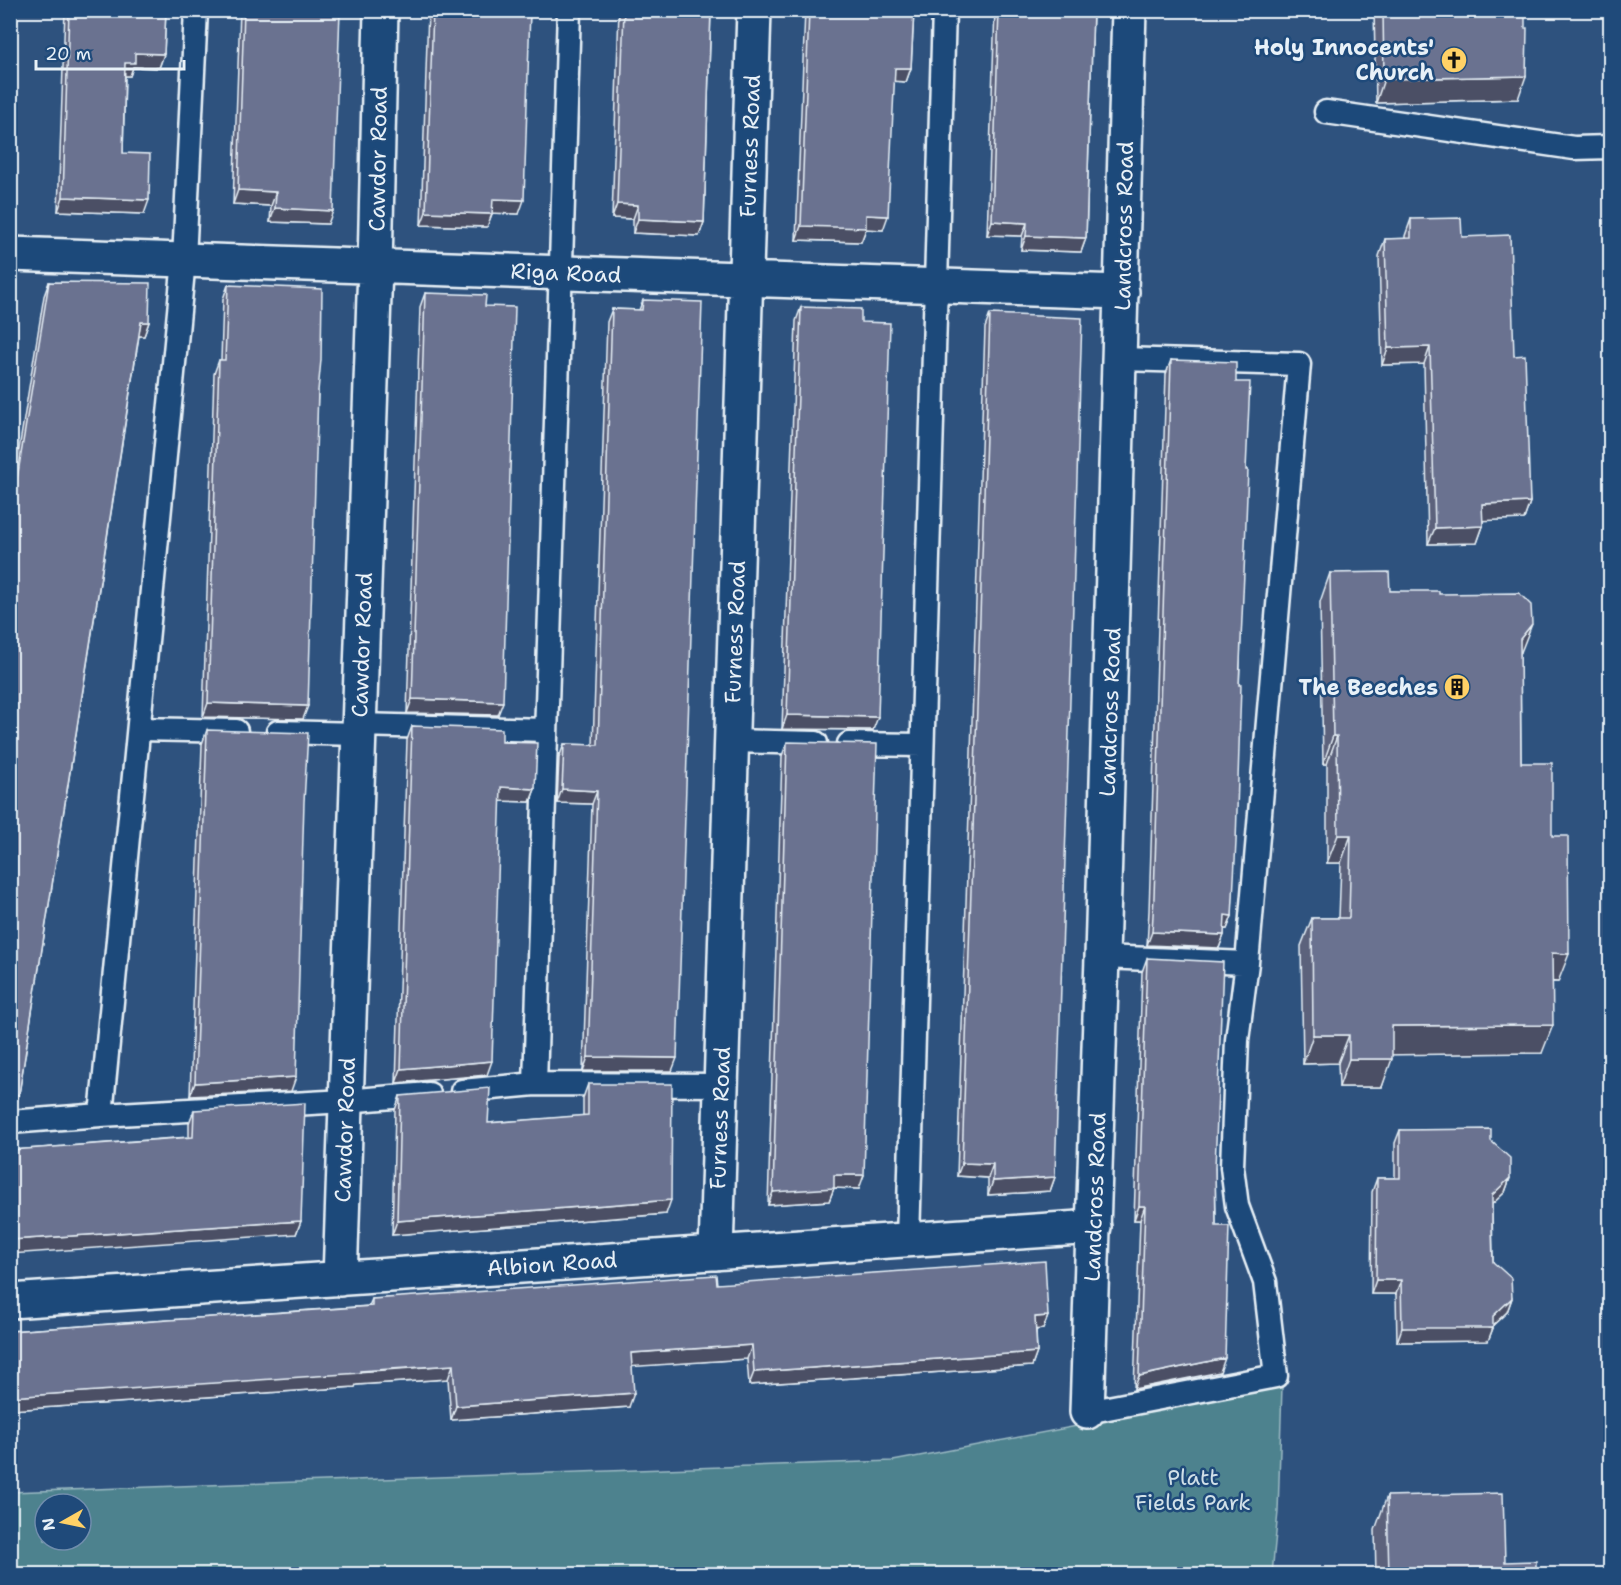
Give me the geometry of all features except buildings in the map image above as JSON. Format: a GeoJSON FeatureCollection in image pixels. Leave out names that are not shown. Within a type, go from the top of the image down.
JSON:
{"type":"FeatureCollection","features":[{"type":"Feature","properties":{"kind":"street","name":"Cawdor Road"},"geometry":{"type":"LineString","coordinates":[[340,1279],[375,267],[381,10]]}},
{"type":"Feature","properties":{"kind":"street","name":"Furness Road"},"geometry":{"type":"LineString","coordinates":[[716,1253],[754,10]]}},
{"type":"Feature","properties":{"kind":"street","name":"Landcross Road"},"geometry":{"type":"LineString","coordinates":[[1087,1412],[1129,10]]}},
{"type":"Feature","properties":{"kind":"street","name":"Riga Road"},"geometry":{"type":"LineString","coordinates":[[10,255],[1122,292]]}},
{"type":"Feature","properties":{"kind":"street","name":"Albion Road"},"geometry":{"type":"LineString","coordinates":[[10,1301],[1094,1227]]}},
{"type":"Feature","properties":{"kind":"lane"},"geometry":{"type":"LineString","coordinates":[[101,1115],[184,260],[196,10]]}},
{"type":"Feature","properties":{"kind":"lane"},"geometry":{"type":"LineString","coordinates":[[535,1084],[569,10]]}},
{"type":"Feature","properties":{"kind":"lane"},"geometry":{"type":"LineString","coordinates":[[908,1240],[944,10]]}},
{"type":"Feature","properties":{"kind":"lane"},"geometry":{"type":"LineString","coordinates":[[1326,112],[1574,148],[1611,147]]}},
{"type":"Feature","properties":{"kind":"lane"},"geometry":{"type":"LineString","coordinates":[[1087,1412],[1276,1376],[1265,1282],[1237,1206],[1232,1167],[1237,1040],[1246,963],[1299,364],[1120,359]]}},
{"type":"Feature","properties":{"kind":"lane"},"geometry":{"type":"LineString","coordinates":[[139,729],[545,730]]}},
{"type":"Feature","properties":{"kind":"lane"},"geometry":{"type":"LineString","coordinates":[[732,741],[922,745]]}},
{"type":"Feature","properties":{"kind":"lane"},"geometry":{"type":"LineString","coordinates":[[1102,957],[1246,963]]}},
{"type":"Feature","properties":{"kind":"lane"},"geometry":{"type":"LineString","coordinates":[[10,1122],[345,1101],[535,1084],[721,1085]]}},
{"type":"Feature","properties":{"kind":"green space","name":"Platt Fields Park"},"geometry":{"type":"Polygon","coordinates":[[[1282,1387],[1278,1512],[1272,1574],[11,1574],[10,1492],[893,1461],[1282,1387]]]}},
{"type":"Feature","properties":{"kind":"place","name":"Holy Innocents' Church"},"geometry":{"type":"Point","coordinates":[1454,60]}},
{"type":"Feature","properties":{"kind":"place","name":"The Beeches"},"geometry":{"type":"Point","coordinates":[1457,687]}}]}
